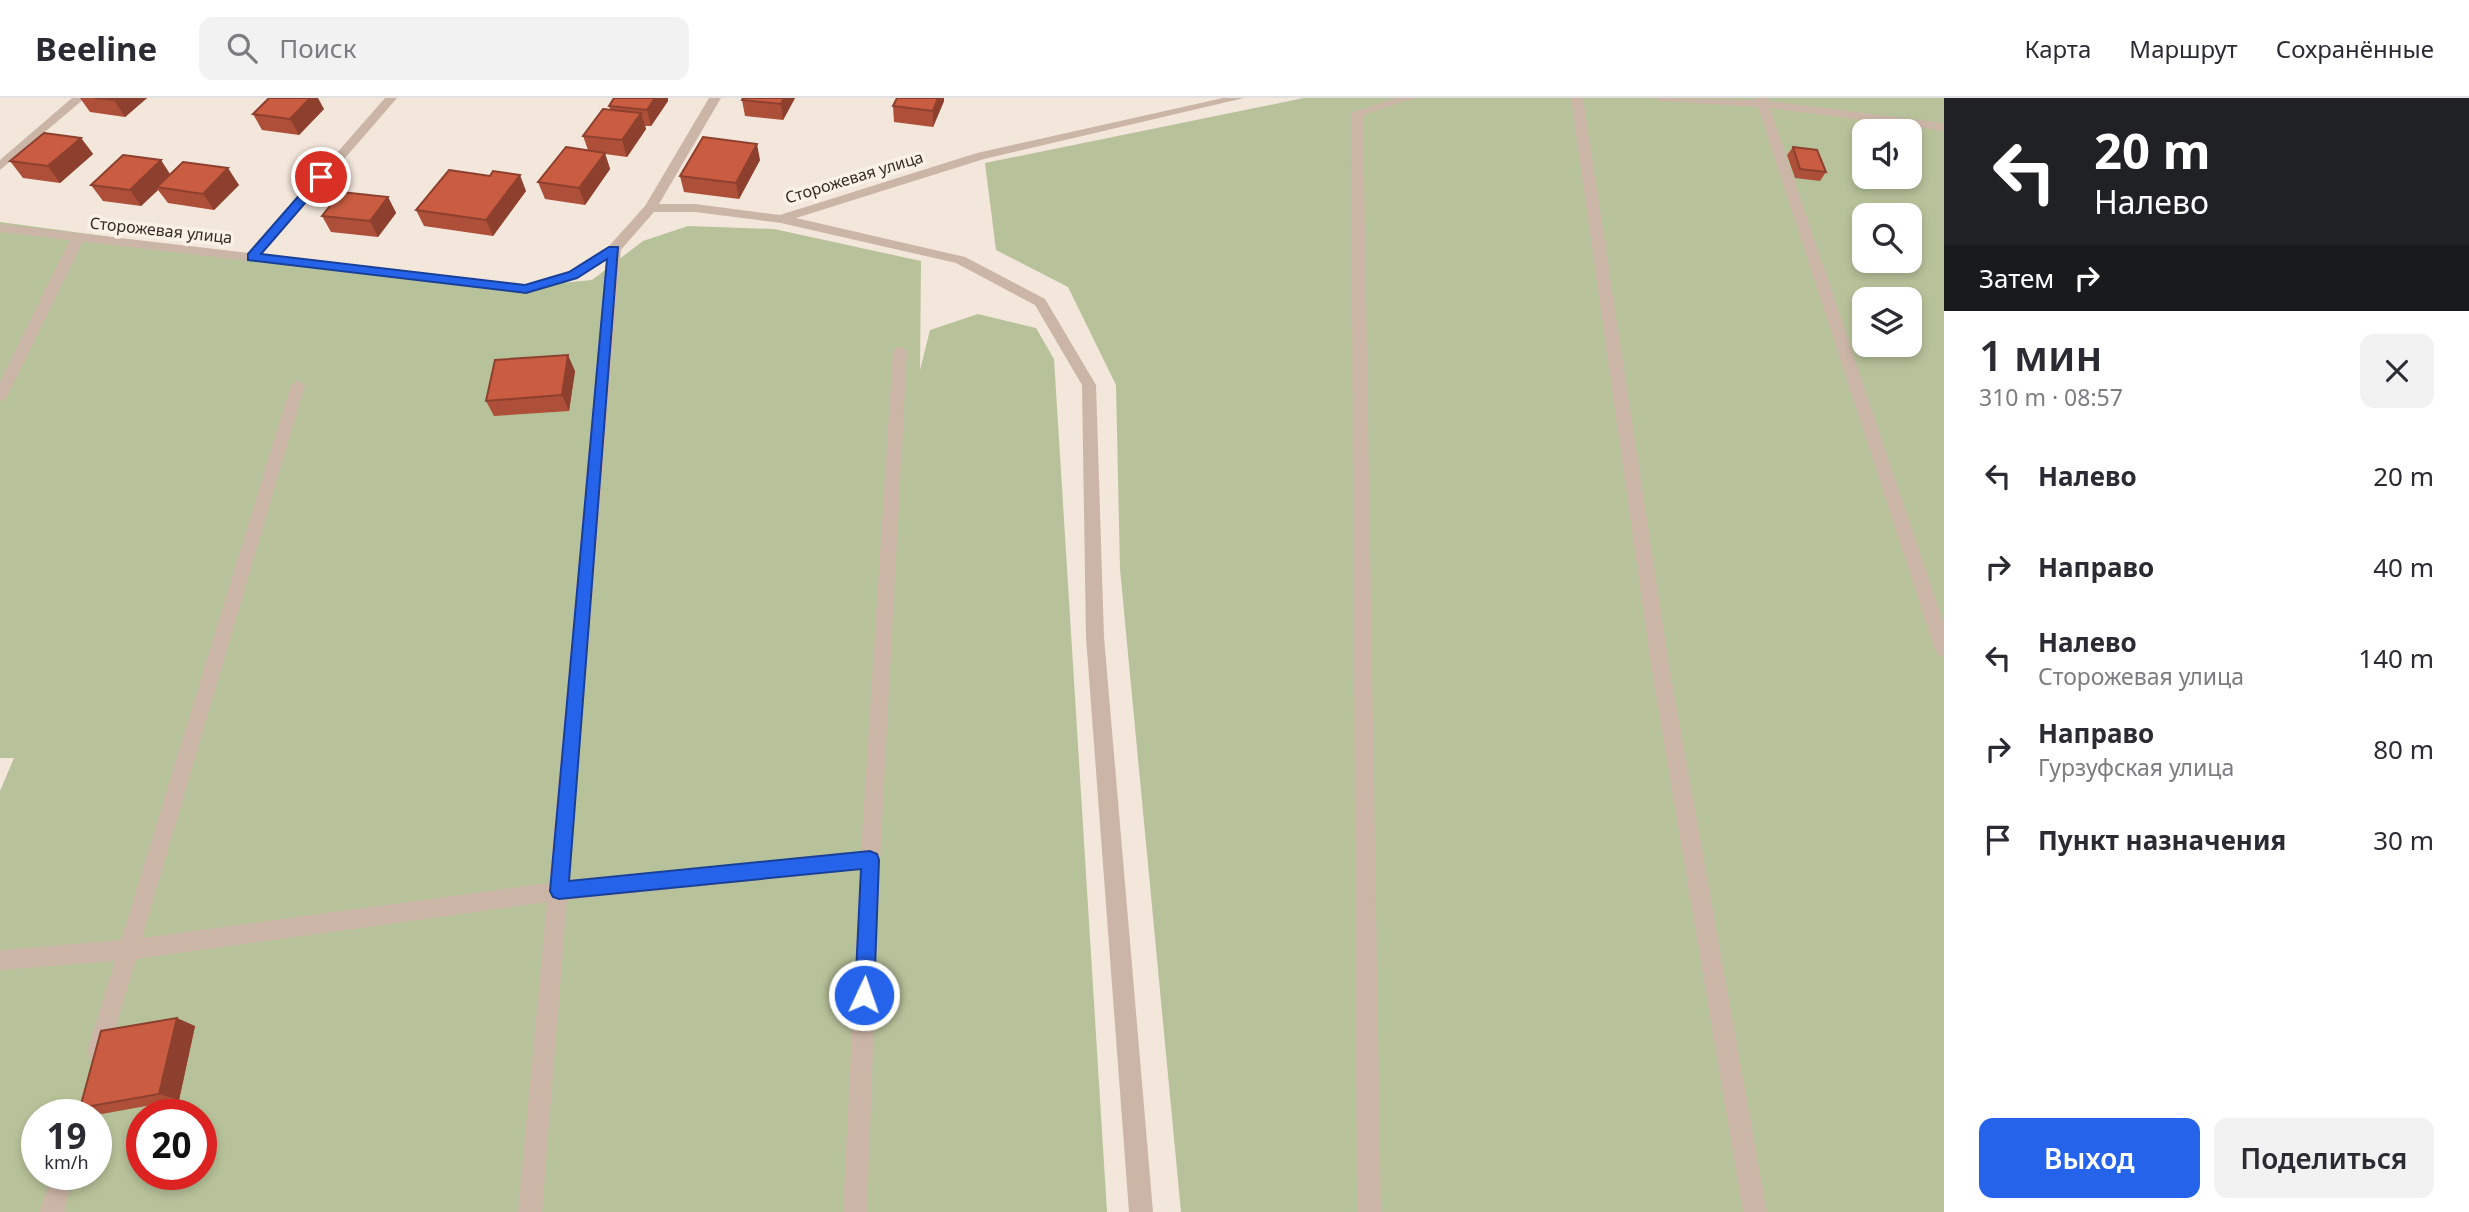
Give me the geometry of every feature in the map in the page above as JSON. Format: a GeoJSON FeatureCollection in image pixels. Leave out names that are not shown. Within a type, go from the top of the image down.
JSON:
{"type":"FeatureCollection","features":[{"type":"Feature","properties":{"kind":"street"},"geometry":{"type":"LineString","coordinates":[[0,166],[79,98]]}},
{"type":"Feature","properties":{"kind":"street"},"geometry":{"type":"LineString","coordinates":[[252,257],[391,98]]}},
{"type":"Feature","properties":{"kind":"street"},"geometry":{"type":"LineString","coordinates":[[650,208],[715,98]]}},
{"type":"Feature","properties":{"kind":"street","name":"Сторожевая улица"},"geometry":{"type":"LineString","coordinates":[[0,228],[526,289],[573,275],[614,249],[650,208],[695,208],[780,219],[981,156],[1238,98]]}},
{"type":"Feature","properties":{"kind":"street"},"geometry":{"type":"LineString","coordinates":[[1369,1212],[1357,113],[1409,98]]}},
{"type":"Feature","properties":{"kind":"street"},"geometry":{"type":"LineString","coordinates":[[1577,98],[1660,665],[1755,1212]]}},
{"type":"Feature","properties":{"kind":"street"},"geometry":{"type":"LineString","coordinates":[[1660,98],[1762,101],[1944,127]]}},
{"type":"Feature","properties":{"kind":"street"},"geometry":{"type":"LineString","coordinates":[[1762,101],[1944,650]]}},
{"type":"Feature","properties":{"kind":"street"},"geometry":{"type":"LineString","coordinates":[[780,219],[960,260],[1040,302],[1088,385],[1095,637],[1141,1212]]}},
{"type":"Feature","properties":{"kind":"street"},"geometry":{"type":"LineString","coordinates":[[0,397],[77,239]]}},
{"type":"Feature","properties":{"kind":"street"},"geometry":{"type":"LineString","coordinates":[[530,1212],[614,249]]}},
{"type":"Feature","properties":{"kind":"street"},"geometry":{"type":"LineString","coordinates":[[855,1212],[870,860],[900,351]]}},
{"type":"Feature","properties":{"kind":"street"},"geometry":{"type":"LineString","coordinates":[[95,1064],[298,385]]}},
{"type":"Feature","properties":{"kind":"street"},"geometry":{"type":"LineString","coordinates":[[0,960],[127,950],[559,891],[870,860]]}},
{"type":"Feature","properties":{"kind":"street"},"geometry":{"type":"LineString","coordinates":[[52,1212],[58,1190]]}},
{"type":"Feature","properties":{"kind":"green space"},"geometry":{"type":"Polygon","coordinates":[[[1304,98],[1944,98],[1944,1212],[1181,1212],[1120,569],[1116,385],[1068,287],[996,250],[985,163],[1304,98]]]}},
{"type":"Feature","properties":{"kind":"green space"},"geometry":{"type":"Polygon","coordinates":[[[0,222],[496,289],[592,280],[643,241],[688,226],[774,229],[921,261],[920,370],[930,330],[978,314],[1036,328],[1054,359],[1107,1212],[0,1212],[0,791],[14,758],[0,758],[0,222]]]}},
{"type":"Feature","properties":{"kind":"building"},"geometry":{"type":"Polygon","coordinates":[[[269,98],[310,98],[290,119],[253,114],[269,98]]]}},
{"type":"Feature","properties":{"kind":"building"},"geometry":{"type":"Polygon","coordinates":[[[614,98],[655,98],[647,110],[609,106],[614,98]]]}},
{"type":"Feature","properties":{"kind":"building"},"geometry":{"type":"Polygon","coordinates":[[[784,98],[781,104],[742,100],[784,98]]]}},
{"type":"Feature","properties":{"kind":"building"},"geometry":{"type":"Polygon","coordinates":[[[897,98],[938,98],[933,111],[893,106],[897,98]]]}},
{"type":"Feature","properties":{"kind":"building"},"geometry":{"type":"Polygon","coordinates":[[[603,109],[641,113],[622,140],[583,136],[603,109]]]}},
{"type":"Feature","properties":{"kind":"building"},"geometry":{"type":"Polygon","coordinates":[[[44,133],[81,138],[48,166],[10,161],[44,133]]]}},
{"type":"Feature","properties":{"kind":"building"},"geometry":{"type":"Polygon","coordinates":[[[703,137],[757,144],[736,183],[680,176],[703,137]]]}},
{"type":"Feature","properties":{"kind":"building"},"geometry":{"type":"Polygon","coordinates":[[[566,147],[605,153],[579,188],[538,182],[566,147]]]}},
{"type":"Feature","properties":{"kind":"building"},"geometry":{"type":"Polygon","coordinates":[[[1793,147],[1817,150],[1826,172],[1800,169],[1793,147]]]}},
{"type":"Feature","properties":{"kind":"building"},"geometry":{"type":"Polygon","coordinates":[[[123,155],[161,160],[130,190],[91,185],[123,155]]]}},
{"type":"Feature","properties":{"kind":"building"},"geometry":{"type":"Polygon","coordinates":[[[183,162],[228,168],[203,194],[157,187],[183,162]]]}},
{"type":"Feature","properties":{"kind":"building"},"geometry":{"type":"Polygon","coordinates":[[[449,170],[490,176],[493,171],[520,175],[486,220],[416,210],[449,170]]]}},
{"type":"Feature","properties":{"kind":"building"},"geometry":{"type":"Polygon","coordinates":[[[341,192],[388,197],[370,221],[322,216],[341,192]]]}},
{"type":"Feature","properties":{"kind":"building"},"geometry":{"type":"Polygon","coordinates":[[[568,355],[562,395],[486,401],[495,360],[568,355]]]}},
{"type":"Feature","properties":{"kind":"building"},"geometry":{"type":"Polygon","coordinates":[[[177,1018],[159,1094],[112,1102],[112,1099],[82,1099],[101,1031],[177,1018]]]}},
{"type":"Feature","properties":{"kind":"route"},"geometry":{"type":"LineString","coordinates":[[321,177],[252,257],[526,289],[573,275],[614,249],[559,891],[870,860],[864,995]]}}]}
